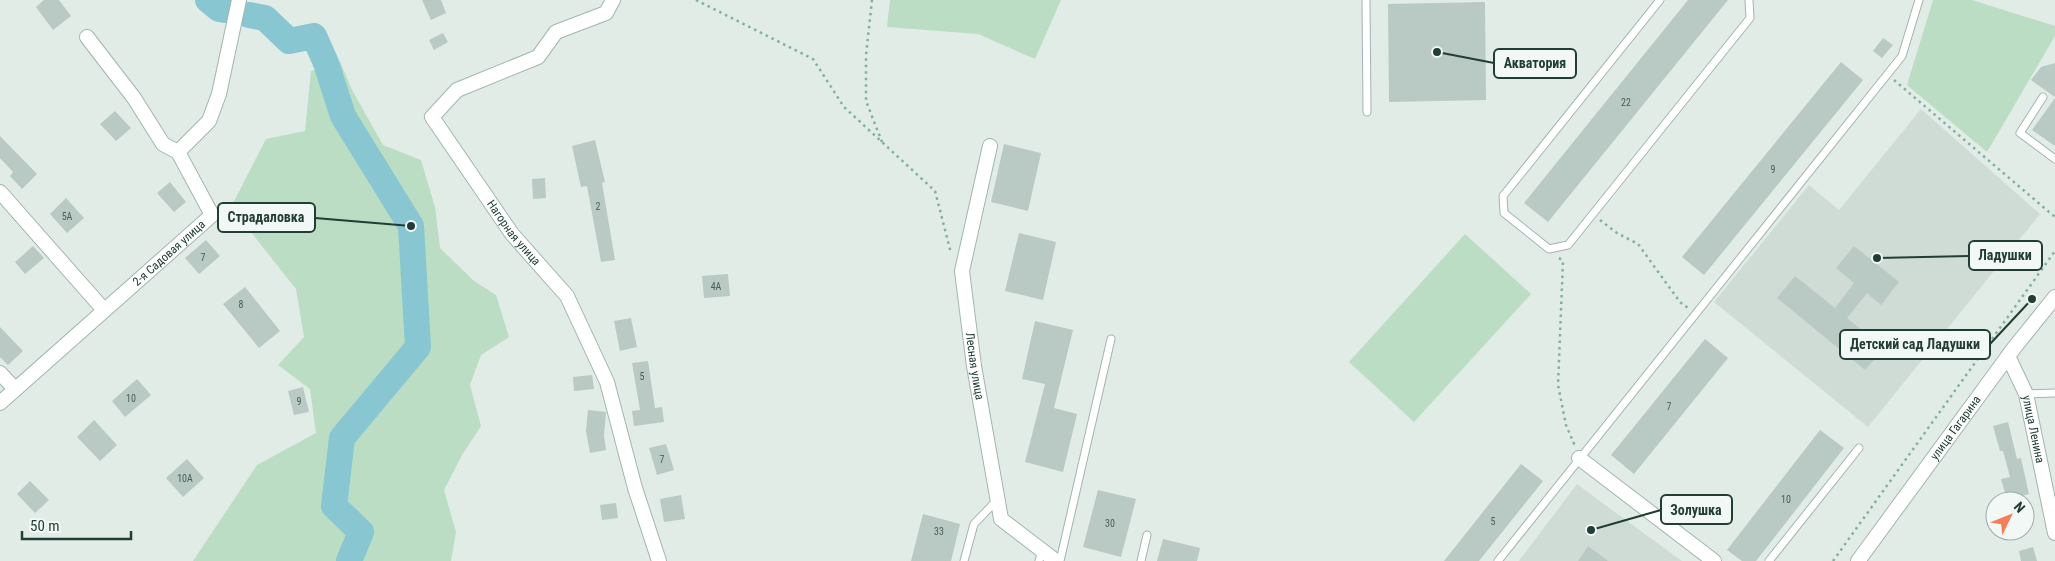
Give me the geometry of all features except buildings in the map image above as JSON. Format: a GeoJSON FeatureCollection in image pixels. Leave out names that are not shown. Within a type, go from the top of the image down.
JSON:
{"type":"FeatureCollection","features":[{"type":"Feature","properties":{"kind":"street"},"geometry":{"type":"LineString","coordinates":[[87,37],[134,98],[163,144],[178,152],[208,121],[219,94],[239,0]]}},
{"type":"Feature","properties":{"kind":"street","name":"Нагорная улица"},"geometry":{"type":"LineString","coordinates":[[613,0],[606,13],[556,32],[538,56],[457,90],[432,117],[512,234],[567,296],[607,382],[635,488],[659,561]]}},
{"type":"Feature","properties":{"kind":"street","name":"Лесная улица"},"geometry":{"type":"LineString","coordinates":[[990,146],[962,271],[974,366],[1001,518],[1040,556],[1056,561]]}},
{"type":"Feature","properties":{"kind":"street","name":"2-я Садовая улица"},"geometry":{"type":"LineString","coordinates":[[0,403],[212,215],[178,152]]}},
{"type":"Feature","properties":{"kind":"street"},"geometry":{"type":"LineString","coordinates":[[0,192],[104,310]]}},
{"type":"Feature","properties":{"kind":"street","name":"улица Гагарина"},"geometry":{"type":"LineString","coordinates":[[1858,561],[2008,356],[2055,297]]}},
{"type":"Feature","properties":{"kind":"street","name":"улица Ленина"},"geometry":{"type":"LineString","coordinates":[[2008,356],[2026,394],[2055,533]]}},
{"type":"Feature","properties":{"kind":"street"},"geometry":{"type":"LineString","coordinates":[[0,373],[15,389]]}},
{"type":"Feature","properties":{"kind":"street"},"geometry":{"type":"LineString","coordinates":[[1579,458],[1714,561]]}},
{"type":"Feature","properties":{"kind":"lane"},"geometry":{"type":"LineString","coordinates":[[1366,0],[1367,112]]}},
{"type":"Feature","properties":{"kind":"lane"},"geometry":{"type":"LineString","coordinates":[[1660,0],[1503,196],[1504,213],[1549,249],[1568,245],[1750,18],[1748,0]]}},
{"type":"Feature","properties":{"kind":"lane"},"geometry":{"type":"LineString","coordinates":[[1498,561],[1902,56],[1919,0]]}},
{"type":"Feature","properties":{"kind":"lane"},"geometry":{"type":"LineString","coordinates":[[2043,98],[2020,133],[2055,160]]}},
{"type":"Feature","properties":{"kind":"lane"},"geometry":{"type":"LineString","coordinates":[[1060,561],[1111,339]]}},
{"type":"Feature","properties":{"kind":"lane"},"geometry":{"type":"LineString","coordinates":[[2026,394],[2055,393]]}},
{"type":"Feature","properties":{"kind":"lane"},"geometry":{"type":"LineString","coordinates":[[1769,561],[1859,448]]}},
{"type":"Feature","properties":{"kind":"lane"},"geometry":{"type":"LineString","coordinates":[[964,561],[974,524],[998,499]]}},
{"type":"Feature","properties":{"kind":"lane"},"geometry":{"type":"LineString","coordinates":[[1142,561],[1147,535]]}},
{"type":"Feature","properties":{"kind":"path"},"geometry":{"type":"LineString","coordinates":[[696,0],[812,59],[844,107],[935,191],[952,256]]}},
{"type":"Feature","properties":{"kind":"path"},"geometry":{"type":"LineString","coordinates":[[872,0],[866,55],[866,102],[883,143]]}},
{"type":"Feature","properties":{"kind":"path"},"geometry":{"type":"LineString","coordinates":[[1887,74],[2055,218]]}},
{"type":"Feature","properties":{"kind":"path"},"geometry":{"type":"LineString","coordinates":[[1593,214],[1617,233],[1638,244],[1680,302],[1696,314]]}},
{"type":"Feature","properties":{"kind":"path"},"geometry":{"type":"LineString","coordinates":[[1549,249],[1563,261],[1558,385],[1566,425],[1579,458]]}},
{"type":"Feature","properties":{"kind":"path"},"geometry":{"type":"LineString","coordinates":[[1833,561],[2055,251]]}},
{"type":"Feature","properties":{"kind":"shaded area"},"geometry":{"type":"Polygon","coordinates":[[[1921,109],[2040,214],[1868,427],[1714,302],[1809,185],[1839,210],[1921,109]]]}},
{"type":"Feature","properties":{"kind":"shaded area"},"geometry":{"type":"Polygon","coordinates":[[[1577,484],[1597,499],[1682,561],[1519,561],[1577,484]]]}},
{"type":"Feature","properties":{"kind":"green space"},"geometry":{"type":"Polygon","coordinates":[[[890,0],[1061,0],[1035,59],[978,34],[887,27],[890,0]]]}},
{"type":"Feature","properties":{"kind":"green space"},"geometry":{"type":"Polygon","coordinates":[[[1933,0],[1972,0],[2055,26],[2055,36],[1987,152],[1907,85],[1933,0]]]}},
{"type":"Feature","properties":{"kind":"green space"},"geometry":{"type":"Polygon","coordinates":[[[340,61],[352,90],[383,145],[421,160],[435,207],[440,248],[474,281],[496,295],[509,337],[481,355],[470,385],[481,426],[462,455],[444,490],[456,532],[451,561],[193,561],[257,465],[316,433],[310,389],[278,365],[304,337],[296,289],[231,207],[266,139],[305,131],[311,71],[340,61]]]}},
{"type":"Feature","properties":{"kind":"green space"},"geometry":{"type":"Polygon","coordinates":[[[1465,234],[1531,294],[1414,422],[1349,362],[1465,234]]]}},
{"type":"Feature","properties":{"kind":"waterway"},"geometry":{"type":"LineString","coordinates":[[208,0],[219,9],[225,10]]}},
{"type":"Feature","properties":{"kind":"waterway"},"geometry":{"type":"LineString","coordinates":[[249,15],[265,18],[289,41],[314,36],[326,63],[343,116],[411,226],[418,347],[342,438],[334,506],[361,532],[349,561]]}},
{"type":"Feature","properties":{"kind":"place","name":"Акватория"},"geometry":{"type":"Point","coordinates":[1437,52]}},
{"type":"Feature","properties":{"kind":"place","name":"Страдаловка"},"geometry":{"type":"Point","coordinates":[411,226]}},
{"type":"Feature","properties":{"kind":"place","name":"Ладушки"},"geometry":{"type":"Point","coordinates":[1877,258]}},
{"type":"Feature","properties":{"kind":"place","name":"Детский сад Ладушки"},"geometry":{"type":"Point","coordinates":[2032,299]}},
{"type":"Feature","properties":{"kind":"place","name":"Золушка"},"geometry":{"type":"Point","coordinates":[1591,530]}}]}
